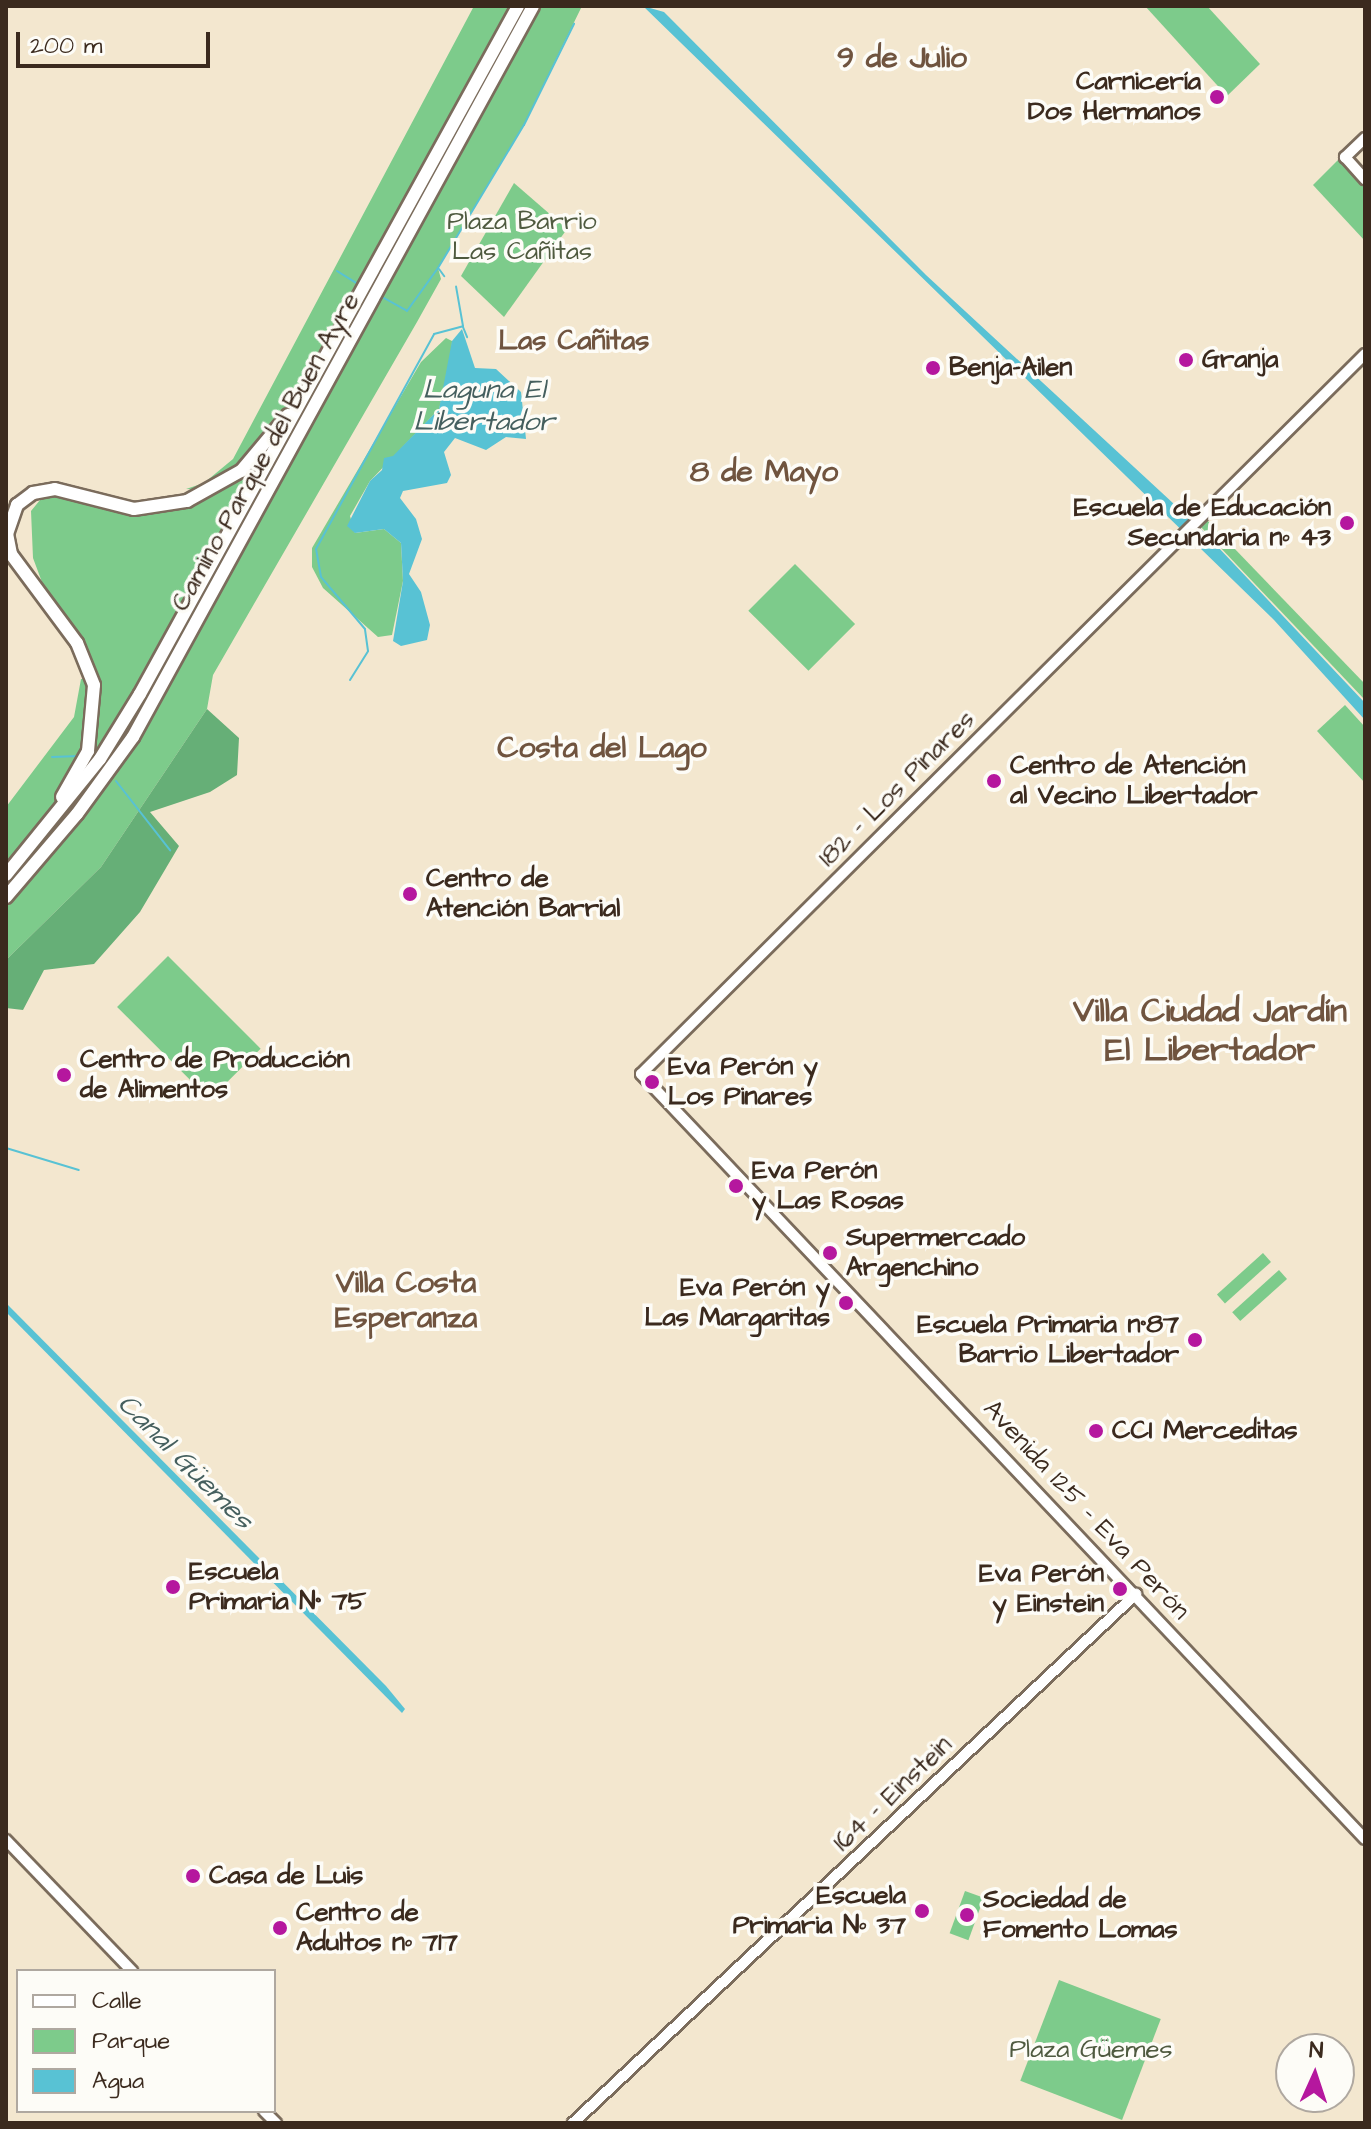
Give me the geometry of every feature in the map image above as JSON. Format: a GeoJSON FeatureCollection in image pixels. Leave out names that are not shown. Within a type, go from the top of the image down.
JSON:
{"type":"FeatureCollection","features":[{"type":"Feature","properties":{"kind":"highway","name":"Camino Parque del Buen Ayre"},"geometry":{"type":"LineString","coordinates":[[6,874],[120,727],[518,6]]}},
{"type":"Feature","properties":{"kind":"highway","name":"Camino Parque del Buen Ayre"},"geometry":{"type":"LineString","coordinates":[[6,897],[77,814],[140,725],[533,6]]}},
{"type":"Feature","properties":{"kind":"highway"},"geometry":{"type":"LineString","coordinates":[[6,874],[82,765],[95,712],[94,685],[82,653],[11,554],[7,534],[17,505],[49,489],[134,509],[194,499],[252,461],[311,384]]}},
{"type":"Feature","properties":{"kind":"street"},"geometry":{"type":"LineString","coordinates":[[1365,138],[1345,157],[1365,179]]}},
{"type":"Feature","properties":{"kind":"street","name":"182 - Los Pinares"},"geometry":{"type":"LineString","coordinates":[[641,1074],[1365,354]]}},
{"type":"Feature","properties":{"kind":"street","name":"Avenida 125 - Eva Perón"},"geometry":{"type":"LineString","coordinates":[[641,1074],[1365,1839]]}},
{"type":"Feature","properties":{"kind":"street","name":"164 - Einstein"},"geometry":{"type":"LineString","coordinates":[[573,2123],[1136,1594]]}},
{"type":"Feature","properties":{"kind":"street"},"geometry":{"type":"LineString","coordinates":[[6,1840],[130,1969]]}},
{"type":"Feature","properties":{"kind":"green space"},"geometry":{"type":"Polygon","coordinates":[[[474,6],[582,6],[524,125],[438,268],[441,279],[213,675],[207,709],[101,867],[6,960],[6,807],[74,717],[81,679],[92,678],[52,609],[33,558],[31,511],[49,489],[134,509],[210,490],[186,489],[204,483],[233,459],[474,6]]]}},
{"type":"Feature","properties":{"kind":"green space"},"geometry":{"type":"Polygon","coordinates":[[[1145,6],[1207,6],[1260,64],[1227,96],[1145,6]]]}},
{"type":"Feature","properties":{"kind":"green space"},"geometry":{"type":"Polygon","coordinates":[[[1341,157],[1365,183],[1365,241],[1313,185],[1341,157]]]}},
{"type":"Feature","properties":{"kind":"green space","name":"Plaza Barrio Las Cañitas"},"geometry":{"type":"Polygon","coordinates":[[[514,183],[567,229],[504,317],[461,276],[514,183]]]}},
{"type":"Feature","properties":{"kind":"green space"},"geometry":{"type":"Polygon","coordinates":[[[446,338],[452,341],[451,364],[439,409],[370,481],[350,516],[355,533],[384,529],[401,543],[403,581],[392,635],[378,637],[323,588],[312,567],[312,548],[421,362],[446,338]]]}},
{"type":"Feature","properties":{"kind":"green space"},"geometry":{"type":"Polygon","coordinates":[[[1206,519],[1365,684],[1365,700],[1200,526],[1206,519]]]}},
{"type":"Feature","properties":{"kind":"green space"},"geometry":{"type":"Polygon","coordinates":[[[795,564],[855,624],[808,671],[748,611],[795,564]]]}},
{"type":"Feature","properties":{"kind":"green space"},"geometry":{"type":"Polygon","coordinates":[[[1345,705],[1365,727],[1365,783],[1317,731],[1345,705]]]}},
{"type":"Feature","properties":{"kind":"green space"},"geometry":{"type":"Polygon","coordinates":[[[207,709],[239,738],[237,775],[210,792],[150,812],[179,846],[140,912],[94,964],[44,970],[23,1010],[6,1008],[6,960],[101,867],[207,709]]]}},
{"type":"Feature","properties":{"kind":"green space"},"geometry":{"type":"Polygon","coordinates":[[[168,956],[261,1049],[210,1100],[117,1007],[168,956]]]}},
{"type":"Feature","properties":{"kind":"green space"},"geometry":{"type":"Polygon","coordinates":[[[1263,1253],[1271,1262],[1225,1303],[1217,1294],[1263,1253]]]}},
{"type":"Feature","properties":{"kind":"green space"},"geometry":{"type":"Polygon","coordinates":[[[1279,1270],[1287,1279],[1240,1321],[1232,1312],[1279,1270]]]}},
{"type":"Feature","properties":{"kind":"green space","name":"Sociedad de Fomento Lomas"},"geometry":{"type":"Polygon","coordinates":[[[965,1891],[984,1898],[968,1940],[950,1933],[965,1891]]]}},
{"type":"Feature","properties":{"kind":"green space","name":"Plaza Güemes"},"geometry":{"type":"Polygon","coordinates":[[[1059,1980],[1161,2019],[1122,2120],[1020,2081],[1059,1980]]]}},
{"type":"Feature","properties":{"kind":"water"},"geometry":{"type":"Polygon","coordinates":[[[643,6],[664,12],[926,275],[1200,528],[1365,703],[1365,720],[1274,620],[643,6]]]}},
{"type":"Feature","properties":{"kind":"water","name":"Laguna El Libertador"},"geometry":{"type":"Polygon","coordinates":[[[462,329],[475,368],[496,369],[521,392],[526,439],[506,437],[486,450],[455,438],[444,452],[451,475],[447,483],[403,491],[400,498],[416,519],[422,539],[409,574],[421,592],[430,625],[427,640],[401,646],[393,641],[403,581],[401,543],[384,529],[355,533],[347,526],[370,481],[382,470],[384,458],[393,456],[439,409],[452,341],[462,329]]]}},
{"type":"Feature","properties":{"kind":"water","name":"Canal Güemes"},"geometry":{"type":"Polygon","coordinates":[[[6,1303],[386,1686],[405,1709],[402,1713],[6,1312],[6,1303]]]}},
{"type":"Feature","properties":{"kind":"waterway"},"geometry":{"type":"LineString","coordinates":[[384,298],[407,311],[438,268],[524,125],[574,24]]}},
{"type":"Feature","properties":{"kind":"waterway"},"geometry":{"type":"LineString","coordinates":[[439,269],[444,276]]}},
{"type":"Feature","properties":{"kind":"waterway"},"geometry":{"type":"LineString","coordinates":[[337,271],[356,283]]}},
{"type":"Feature","properties":{"kind":"waterway"},"geometry":{"type":"LineString","coordinates":[[350,680],[368,651],[365,629],[321,577],[316,549],[434,334],[463,326],[456,287]]}},
{"type":"Feature","properties":{"kind":"waterway"},"geometry":{"type":"LineString","coordinates":[[463,327],[467,337]]}},
{"type":"Feature","properties":{"kind":"waterway"},"geometry":{"type":"LineString","coordinates":[[52,757],[79,756]]}},
{"type":"Feature","properties":{"kind":"waterway"},"geometry":{"type":"LineString","coordinates":[[116,781],[170,850]]}},
{"type":"Feature","properties":{"kind":"waterway"},"geometry":{"type":"LineString","coordinates":[[6,1148],[79,1170]]}},
{"type":"Feature","properties":{"kind":"place","name":"Carnicería Dos Hermanos"},"geometry":{"type":"Point","coordinates":[1217,97]}},
{"type":"Feature","properties":{"kind":"place","name":"Granja"},"geometry":{"type":"Point","coordinates":[1186,360]}},
{"type":"Feature","properties":{"kind":"place","name":"Benja-Ailen"},"geometry":{"type":"Point","coordinates":[933,368]}},
{"type":"Feature","properties":{"kind":"place","name":"Escuela de Educación Secundaria nº 43"},"geometry":{"type":"Point","coordinates":[1347,523]}},
{"type":"Feature","properties":{"kind":"place","name":"Centro de Atención al Vecino Libertador"},"geometry":{"type":"Point","coordinates":[994,781]}},
{"type":"Feature","properties":{"kind":"place","name":"Centro de Atención Barrial"},"geometry":{"type":"Point","coordinates":[410,894]}},
{"type":"Feature","properties":{"kind":"place","name":"Centro de Producción de Alimentos"},"geometry":{"type":"Point","coordinates":[64,1075]}},
{"type":"Feature","properties":{"kind":"place","name":"Eva Perón y Los Pinares"},"geometry":{"type":"Point","coordinates":[652,1082]}},
{"type":"Feature","properties":{"kind":"place","name":"Eva Perón y Las Rosas"},"geometry":{"type":"Point","coordinates":[736,1186]}},
{"type":"Feature","properties":{"kind":"place","name":"Supermercado Argenchino"},"geometry":{"type":"Point","coordinates":[830,1253]}},
{"type":"Feature","properties":{"kind":"place","name":"Eva Perón y Las Margaritas"},"geometry":{"type":"Point","coordinates":[846,1303]}},
{"type":"Feature","properties":{"kind":"place","name":"Escuela Primaria n°87 Barrio Libertador"},"geometry":{"type":"Point","coordinates":[1195,1340]}},
{"type":"Feature","properties":{"kind":"place","name":"CCI Merceditas"},"geometry":{"type":"Point","coordinates":[1096,1431]}},
{"type":"Feature","properties":{"kind":"place","name":"Escuela Primaria N° 75"},"geometry":{"type":"Point","coordinates":[173,1587]}},
{"type":"Feature","properties":{"kind":"place","name":"Eva Perón y Einstein"},"geometry":{"type":"Point","coordinates":[1120,1589]}},
{"type":"Feature","properties":{"kind":"place","name":"Casa de Luis"},"geometry":{"type":"Point","coordinates":[193,1876]}},
{"type":"Feature","properties":{"kind":"place","name":"Escuela Primaria Nº 37"},"geometry":{"type":"Point","coordinates":[922,1911]}},
{"type":"Feature","properties":{"kind":"place","name":"Sociedad de Fomento Lomas"},"geometry":{"type":"Point","coordinates":[967,1915]}},
{"type":"Feature","properties":{"kind":"place","name":"Centro de Adultos nº 717"},"geometry":{"type":"Point","coordinates":[280,1928]}},
{"type":"Feature","properties":{"kind":"district","name":"9 de Julio"},"geometry":{"type":"Point","coordinates":[902,58]}},
{"type":"Feature","properties":{"kind":"district","name":"Las Cañitas"},"geometry":{"type":"Point","coordinates":[574,341]}},
{"type":"Feature","properties":{"kind":"district","name":"8 de Mayo"},"geometry":{"type":"Point","coordinates":[764,472]}},
{"type":"Feature","properties":{"kind":"district","name":"Costa del Lago"},"geometry":{"type":"Point","coordinates":[602,748]}},
{"type":"Feature","properties":{"kind":"district","name":"Villa Ciudad Jardín El Libertador"},"geometry":{"type":"Point","coordinates":[1210,1030]}},
{"type":"Feature","properties":{"kind":"district","name":"Villa Costa Esperanza"},"geometry":{"type":"Point","coordinates":[406,1300]}}]}
